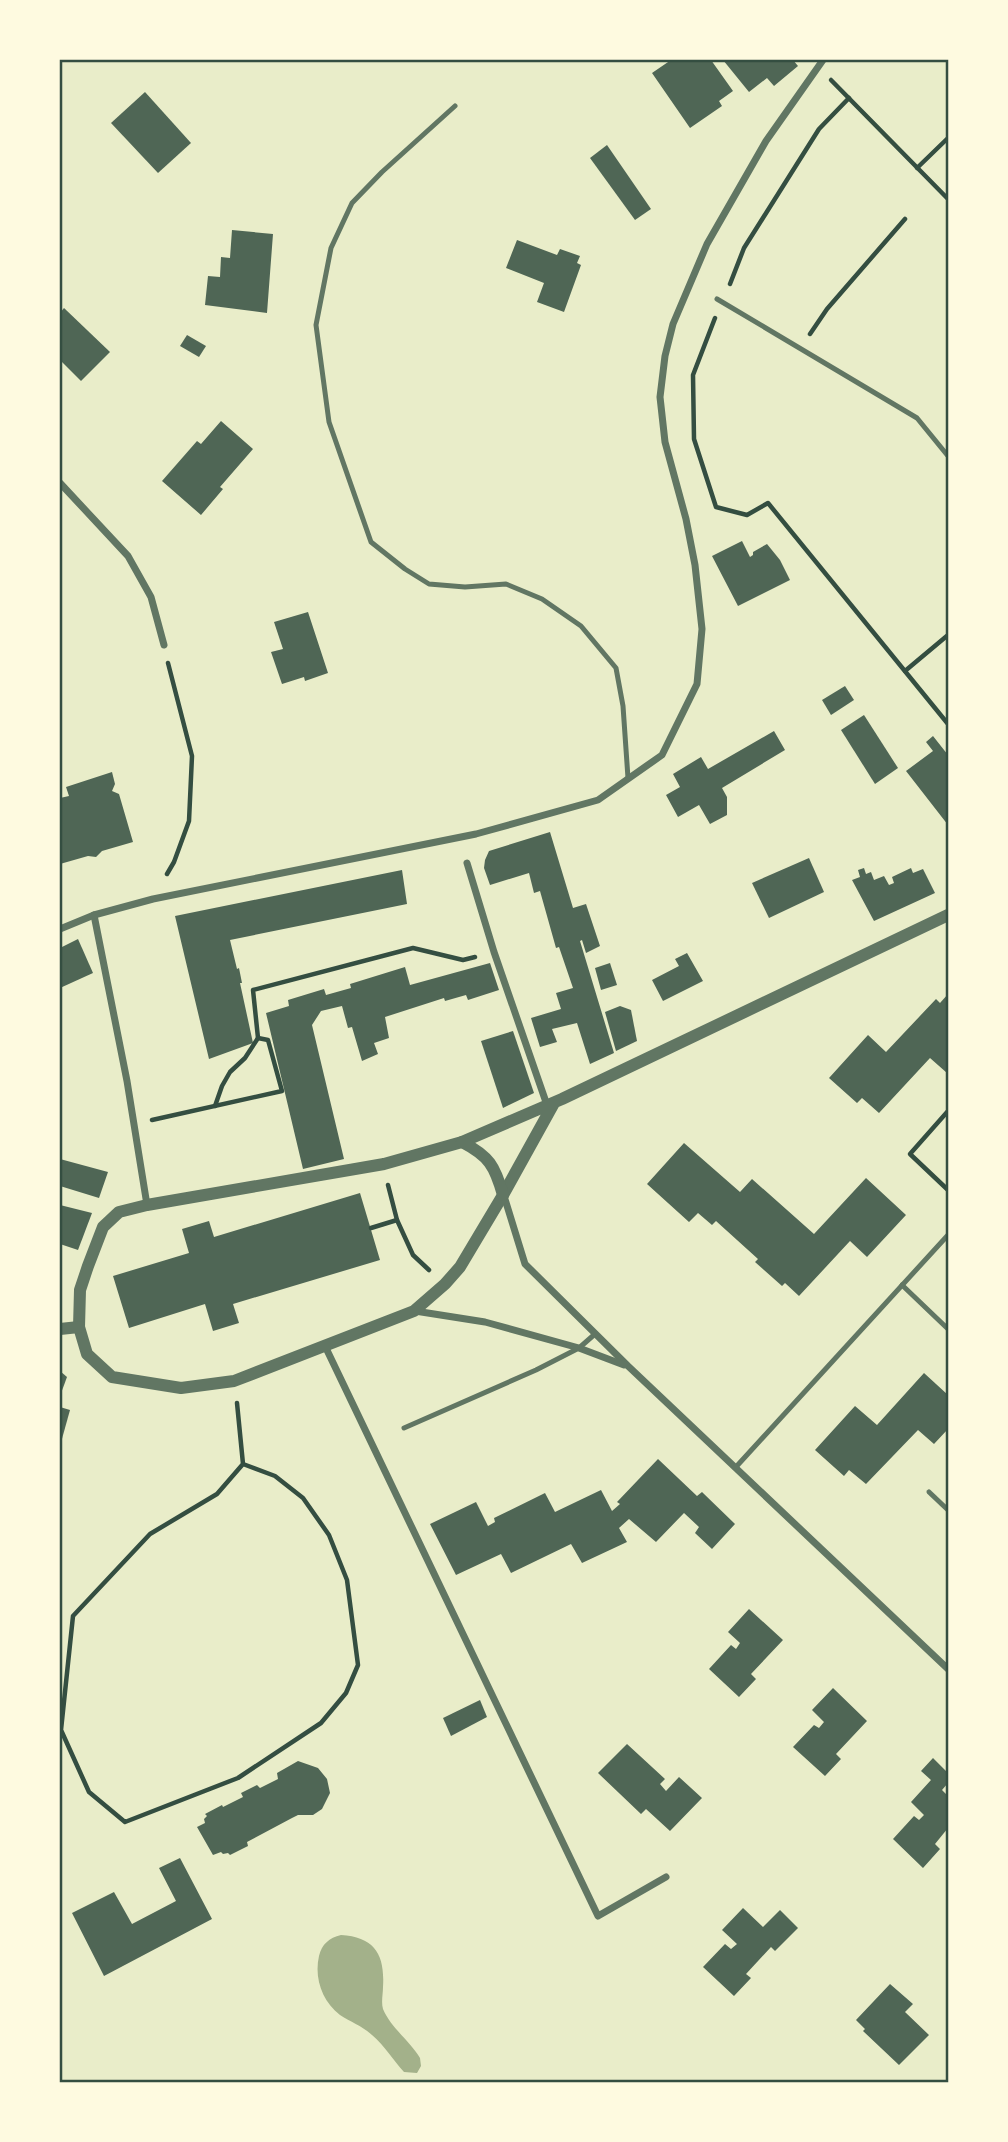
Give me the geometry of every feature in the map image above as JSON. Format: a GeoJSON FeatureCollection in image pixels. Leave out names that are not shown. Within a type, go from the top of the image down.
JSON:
{"type":"FeatureCollection","features":[{"type":"Feature","properties":{"kind":"street"},"geometry":{"type":"LineString","coordinates":[[60,929],[94,915],[153,900],[476,834],[598,800],[662,755],[697,684],[702,629],[695,565],[686,519],[665,442],[660,397],[665,356],[687,288],[707,244],[766,141],[823,60]]}},
{"type":"Feature","properties":{"kind":"street"},"geometry":{"type":"LineString","coordinates":[[60,483],[128,556],[151,597],[164,645]]}},
{"type":"Feature","properties":{"kind":"street"},"geometry":{"type":"LineString","coordinates":[[467,863],[494,952],[551,1104],[503,1195],[460,1266],[445,1284],[414,1311],[234,1381],[181,1388],[112,1377],[87,1354],[79,1327],[80,1290],[103,1227],[119,1212],[384,1164],[462,1142],[551,1104],[948,915]]}},
{"type":"Feature","properties":{"kind":"street"},"geometry":{"type":"LineString","coordinates":[[94,915],[127,1081],[147,1205]]}},
{"type":"Feature","properties":{"kind":"street"},"geometry":{"type":"LineString","coordinates":[[462,1142],[488,1159],[497,1174],[525,1264],[628,1366],[948,1669]]}},
{"type":"Feature","properties":{"kind":"street"},"geometry":{"type":"LineString","coordinates":[[414,1311],[485,1322],[579,1348],[628,1366]]}},
{"type":"Feature","properties":{"kind":"street"},"geometry":{"type":"LineString","coordinates":[[60,1328],[79,1327]]}},
{"type":"Feature","properties":{"kind":"street"},"geometry":{"type":"LineString","coordinates":[[325,1346],[598,1916],[666,1877]]}},
{"type":"Feature","properties":{"kind":"lane"},"geometry":{"type":"LineString","coordinates":[[455,106],[382,172],[352,204],[331,248],[316,325],[329,422],[371,542],[429,584],[465,587],[506,584],[542,599],[581,626],[615,668],[623,706],[628,778]]}},
{"type":"Feature","properties":{"kind":"lane"},"geometry":{"type":"LineString","coordinates":[[720,301],[917,418],[948,456]]}},
{"type":"Feature","properties":{"kind":"lane"},"geometry":{"type":"LineString","coordinates":[[735,1468],[948,1235]]}},
{"type":"Feature","properties":{"kind":"lane"},"geometry":{"type":"LineString","coordinates":[[902,1285],[948,1329]]}},
{"type":"Feature","properties":{"kind":"lane"},"geometry":{"type":"LineString","coordinates":[[404,1428],[536,1370],[579,1348],[595,1334]]}},
{"type":"Feature","properties":{"kind":"lane"},"geometry":{"type":"LineString","coordinates":[[929,1492],[948,1510]]}},
{"type":"Feature","properties":{"kind":"path"},"geometry":{"type":"LineString","coordinates":[[816,69],[827,76],[948,199]]}},
{"type":"Feature","properties":{"kind":"path"},"geometry":{"type":"LineString","coordinates":[[849,98],[819,128],[744,248],[720,301],[694,375],[694,439],[716,507],[747,515],[768,503],[948,724]]}},
{"type":"Feature","properties":{"kind":"path"},"geometry":{"type":"LineString","coordinates":[[917,168],[948,138]]}},
{"type":"Feature","properties":{"kind":"path"},"geometry":{"type":"LineString","coordinates":[[800,349],[827,309],[905,219]]}},
{"type":"Feature","properties":{"kind":"path"},"geometry":{"type":"LineString","coordinates":[[905,671],[948,635]]}},
{"type":"Feature","properties":{"kind":"path"},"geometry":{"type":"LineString","coordinates":[[153,900],[174,862],[189,821],[192,756],[164,645]]}},
{"type":"Feature","properties":{"kind":"path"},"geometry":{"type":"LineString","coordinates":[[215,1106],[230,1072],[245,1058],[258,1038],[253,990],[413,948],[463,960],[494,952]]}},
{"type":"Feature","properties":{"kind":"path"},"geometry":{"type":"LineString","coordinates":[[134,1124],[282,1091],[268,1040],[258,1038]]}},
{"type":"Feature","properties":{"kind":"path"},"geometry":{"type":"LineString","coordinates":[[948,1111],[910,1154],[948,1190]]}},
{"type":"Feature","properties":{"kind":"path"},"geometry":{"type":"LineString","coordinates":[[384,1164],[397,1220],[413,1255],[445,1284]]}},
{"type":"Feature","properties":{"kind":"path"},"geometry":{"type":"LineString","coordinates":[[371,1228],[397,1220]]}},
{"type":"Feature","properties":{"kind":"path"},"geometry":{"type":"LineString","coordinates":[[234,1381],[243,1464],[217,1494],[150,1534],[73,1616],[61,1730],[89,1792],[125,1822],[238,1778],[311,1730],[321,1723],[346,1693],[358,1665],[346,1580],[329,1535],[303,1498],[275,1476],[243,1464]]}},
{"type":"Feature","properties":{"kind":"shaded area"},"geometry":{"type":"Polygon","coordinates":[[[341,1935],[362,1939],[376,1950],[380,1957],[383,2009],[420,2058],[421,2066],[417,2073],[404,2072],[377,2039],[340,2015],[324,1996],[318,1973],[319,1956],[327,1942],[341,1935]]]}},
{"type":"Feature","properties":{"kind":"building"},"geometry":{"type":"Polygon","coordinates":[[[671,60],[711,60],[733,91],[719,101],[722,106],[690,128],[652,73],[671,60]]]}},
{"type":"Feature","properties":{"kind":"building"},"geometry":{"type":"Polygon","coordinates":[[[723,60],[793,60],[798,66],[774,86],[767,78],[749,92],[723,60]]]}},
{"type":"Feature","properties":{"kind":"building"},"geometry":{"type":"Polygon","coordinates":[[[145,92],[191,143],[158,173],[111,123],[145,92]]]}},
{"type":"Feature","properties":{"kind":"building"},"geometry":{"type":"Polygon","coordinates":[[[607,145],[651,209],[635,220],[590,158],[607,145]]]}},
{"type":"Feature","properties":{"kind":"building"},"geometry":{"type":"Polygon","coordinates":[[[232,230],[273,234],[267,313],[205,305],[208,276],[220,277],[221,257],[230,258],[232,230]]]}},
{"type":"Feature","properties":{"kind":"building"},"geometry":{"type":"Polygon","coordinates":[[[517,240],[557,255],[560,249],[580,256],[577,263],[581,265],[564,312],[537,302],[544,283],[506,268],[517,240]]]}},
{"type":"Feature","properties":{"kind":"building"},"geometry":{"type":"Polygon","coordinates":[[[64,308],[110,352],[81,381],[60,360],[60,313],[64,308]]]}},
{"type":"Feature","properties":{"kind":"building"},"geometry":{"type":"Polygon","coordinates":[[[187,335],[206,346],[199,357],[180,346],[187,335]]]}},
{"type":"Feature","properties":{"kind":"building"},"geometry":{"type":"Polygon","coordinates":[[[221,421],[253,449],[220,487],[223,489],[201,515],[162,481],[197,441],[201,444],[221,421]]]}},
{"type":"Feature","properties":{"kind":"building"},"geometry":{"type":"Polygon","coordinates":[[[742,541],[750,557],[753,552],[767,544],[780,560],[790,580],[738,606],[712,556],[742,541]]]}},
{"type":"Feature","properties":{"kind":"building"},"geometry":{"type":"Polygon","coordinates":[[[308,612],[328,673],[305,681],[304,677],[282,684],[271,652],[283,649],[274,622],[308,612]]]}},
{"type":"Feature","properties":{"kind":"building"},"geometry":{"type":"Polygon","coordinates":[[[845,686],[854,700],[831,715],[822,700],[845,686]]]}},
{"type":"Feature","properties":{"kind":"building"},"geometry":{"type":"Polygon","coordinates":[[[864,715],[898,768],[875,784],[841,730],[864,715]]]}},
{"type":"Feature","properties":{"kind":"building"},"geometry":{"type":"Polygon","coordinates":[[[774,731],[785,750],[722,788],[727,797],[727,815],[710,824],[699,805],[678,817],[666,795],[680,787],[673,774],[701,757],[708,769],[774,731]]]}},
{"type":"Feature","properties":{"kind":"building"},"geometry":{"type":"Polygon","coordinates":[[[933,736],[948,755],[948,825],[906,771],[933,751],[926,742],[933,736]]]}},
{"type":"Feature","properties":{"kind":"building"},"geometry":{"type":"Polygon","coordinates":[[[112,772],[115,784],[112,791],[119,794],[133,842],[102,851],[96,857],[88,856],[60,864],[60,798],[69,796],[66,787],[112,772]]]}},
{"type":"Feature","properties":{"kind":"building"},"geometry":{"type":"Polygon","coordinates":[[[550,832],[573,908],[586,904],[600,946],[586,953],[582,940],[580,941],[614,1053],[590,1064],[577,1023],[552,1029],[557,1042],[540,1047],[531,1018],[561,1009],[556,993],[573,988],[559,947],[556,948],[540,891],[534,893],[529,873],[490,885],[484,868],[489,851],[550,832]]]}},
{"type":"Feature","properties":{"kind":"building"},"geometry":{"type":"Polygon","coordinates":[[[809,858],[824,892],[769,918],[752,883],[809,858]]]}},
{"type":"Feature","properties":{"kind":"building"},"geometry":{"type":"Polygon","coordinates":[[[864,868],[866,874],[871,872],[874,880],[884,876],[889,885],[894,883],[892,877],[911,868],[913,873],[923,869],[935,893],[874,921],[852,880],[860,877],[858,870],[864,868]]]}},
{"type":"Feature","properties":{"kind":"building"},"geometry":{"type":"Polygon","coordinates":[[[402,870],[407,904],[230,940],[237,969],[239,968],[253,1043],[209,1059],[175,916],[402,870]]]}},
{"type":"Feature","properties":{"kind":"building"},"geometry":{"type":"Polygon","coordinates":[[[78,939],[93,973],[60,988],[60,948],[78,939]]]}},
{"type":"Feature","properties":{"kind":"building"},"geometry":{"type":"Polygon","coordinates":[[[687,953],[703,981],[663,1001],[652,980],[679,966],[675,959],[687,953]]]}},
{"type":"Feature","properties":{"kind":"building"},"geometry":{"type":"Polygon","coordinates":[[[490,963],[499,990],[468,1000],[466,995],[445,1001],[444,998],[385,1017],[389,1038],[374,1043],[378,1054],[362,1061],[352,1027],[348,1028],[342,1006],[321,1011],[312,1025],[344,1159],[303,1169],[266,1013],[289,1006],[288,1000],[324,989],[326,995],[351,988],[350,984],[405,967],[410,985],[490,963]]]}},
{"type":"Feature","properties":{"kind":"building"},"geometry":{"type":"Polygon","coordinates":[[[610,963],[617,985],[601,990],[595,968],[610,963]]]}},
{"type":"Feature","properties":{"kind":"building"},"geometry":{"type":"Polygon","coordinates":[[[948,994],[947,1073],[930,1058],[879,1113],[862,1098],[857,1103],[829,1078],[868,1035],[886,1052],[936,999],[940,1003],[948,994]]]}},
{"type":"Feature","properties":{"kind":"building"},"geometry":{"type":"Polygon","coordinates":[[[620,1006],[631,1010],[637,1041],[616,1051],[605,1012],[620,1006]]]}},
{"type":"Feature","properties":{"kind":"building"},"geometry":{"type":"Polygon","coordinates":[[[513,1031],[534,1093],[503,1108],[481,1041],[513,1031]]]}},
{"type":"Feature","properties":{"kind":"building"},"geometry":{"type":"Polygon","coordinates":[[[684,1143],[740,1192],[752,1179],[814,1234],[866,1178],[906,1215],[867,1257],[850,1241],[799,1296],[785,1283],[782,1286],[755,1262],[758,1259],[716,1221],[712,1225],[698,1213],[689,1222],[647,1184],[684,1143]]]}},
{"type":"Feature","properties":{"kind":"building"},"geometry":{"type":"Polygon","coordinates":[[[60,1159],[108,1172],[99,1198],[60,1186],[60,1159]]]}},
{"type":"Feature","properties":{"kind":"building"},"geometry":{"type":"Polygon","coordinates":[[[360,1193],[380,1260],[233,1304],[239,1323],[213,1331],[205,1304],[129,1328],[113,1276],[189,1253],[182,1229],[209,1221],[214,1237],[360,1193]]]}},
{"type":"Feature","properties":{"kind":"building"},"geometry":{"type":"Polygon","coordinates":[[[60,1205],[92,1213],[78,1250],[60,1244],[60,1205]]]}},
{"type":"Feature","properties":{"kind":"building"},"geometry":{"type":"Polygon","coordinates":[[[60,1371],[67,1377],[60,1396],[60,1371]]]}},
{"type":"Feature","properties":{"kind":"building"},"geometry":{"type":"Polygon","coordinates":[[[924,1373],[948,1395],[948,1429],[934,1444],[918,1430],[866,1484],[849,1470],[844,1476],[815,1450],[855,1406],[877,1425],[924,1373]]]}},
{"type":"Feature","properties":{"kind":"building"},"geometry":{"type":"Polygon","coordinates":[[[60,1407],[70,1410],[60,1446],[60,1407]]]}},
{"type":"Feature","properties":{"kind":"building"},"geometry":{"type":"Polygon","coordinates":[[[658,1459],[697,1496],[702,1492],[735,1524],[712,1549],[695,1533],[699,1527],[684,1513],[656,1542],[629,1519],[619,1528],[627,1542],[582,1563],[571,1544],[511,1573],[501,1554],[456,1575],[430,1524],[476,1502],[488,1526],[495,1522],[494,1518],[545,1493],[555,1512],[601,1490],[612,1511],[620,1504],[617,1502],[658,1459]]]}},
{"type":"Feature","properties":{"kind":"building"},"geometry":{"type":"Polygon","coordinates":[[[749,1609],[783,1640],[751,1674],[756,1679],[739,1697],[709,1669],[731,1645],[736,1649],[740,1643],[728,1632],[749,1609]]]}},
{"type":"Feature","properties":{"kind":"building"},"geometry":{"type":"Polygon","coordinates":[[[833,1688],[867,1721],[836,1754],[841,1759],[825,1776],[793,1747],[814,1725],[819,1728],[824,1722],[812,1710],[833,1688]]]}},
{"type":"Feature","properties":{"kind":"building"},"geometry":{"type":"Polygon","coordinates":[[[480,1700],[487,1717],[451,1736],[443,1718],[480,1700]]]}},
{"type":"Feature","properties":{"kind":"building"},"geometry":{"type":"Polygon","coordinates":[[[627,1744],[665,1779],[660,1784],[666,1791],[679,1777],[702,1798],[670,1831],[646,1809],[641,1814],[598,1773],[627,1744]]]}},
{"type":"Feature","properties":{"kind":"building"},"geometry":{"type":"Polygon","coordinates":[[[933,1758],[948,1773],[948,1783],[942,1790],[948,1796],[948,1828],[935,1844],[940,1849],[923,1868],[893,1839],[914,1816],[919,1820],[924,1815],[911,1802],[931,1780],[921,1771],[933,1758]]]}},
{"type":"Feature","properties":{"kind":"building"},"geometry":{"type":"Polygon","coordinates":[[[298,1761],[318,1768],[327,1779],[330,1793],[322,1809],[313,1815],[298,1815],[247,1842],[248,1846],[230,1855],[221,1852],[213,1855],[197,1827],[205,1823],[205,1814],[243,1797],[241,1793],[257,1785],[260,1788],[278,1779],[277,1773],[298,1761]]]}},
{"type":"Feature","properties":{"kind":"building"},"geometry":{"type":"Polygon","coordinates":[[[180,1858],[212,1919],[104,1976],[72,1913],[114,1892],[132,1924],[176,1901],[159,1868],[180,1858]]]}},
{"type":"Feature","properties":{"kind":"building"},"geometry":{"type":"Polygon","coordinates":[[[743,1908],[763,1927],[780,1910],[798,1928],[775,1951],[771,1947],[746,1974],[751,1978],[734,1996],[703,1967],[725,1944],[731,1949],[737,1944],[722,1930],[743,1908]]]}},
{"type":"Feature","properties":{"kind":"building"},"geometry":{"type":"Polygon","coordinates":[[[890,1984],[913,2004],[905,2012],[929,2035],[899,2065],[863,2031],[865,2029],[856,2020],[890,1984]]]}}]}
